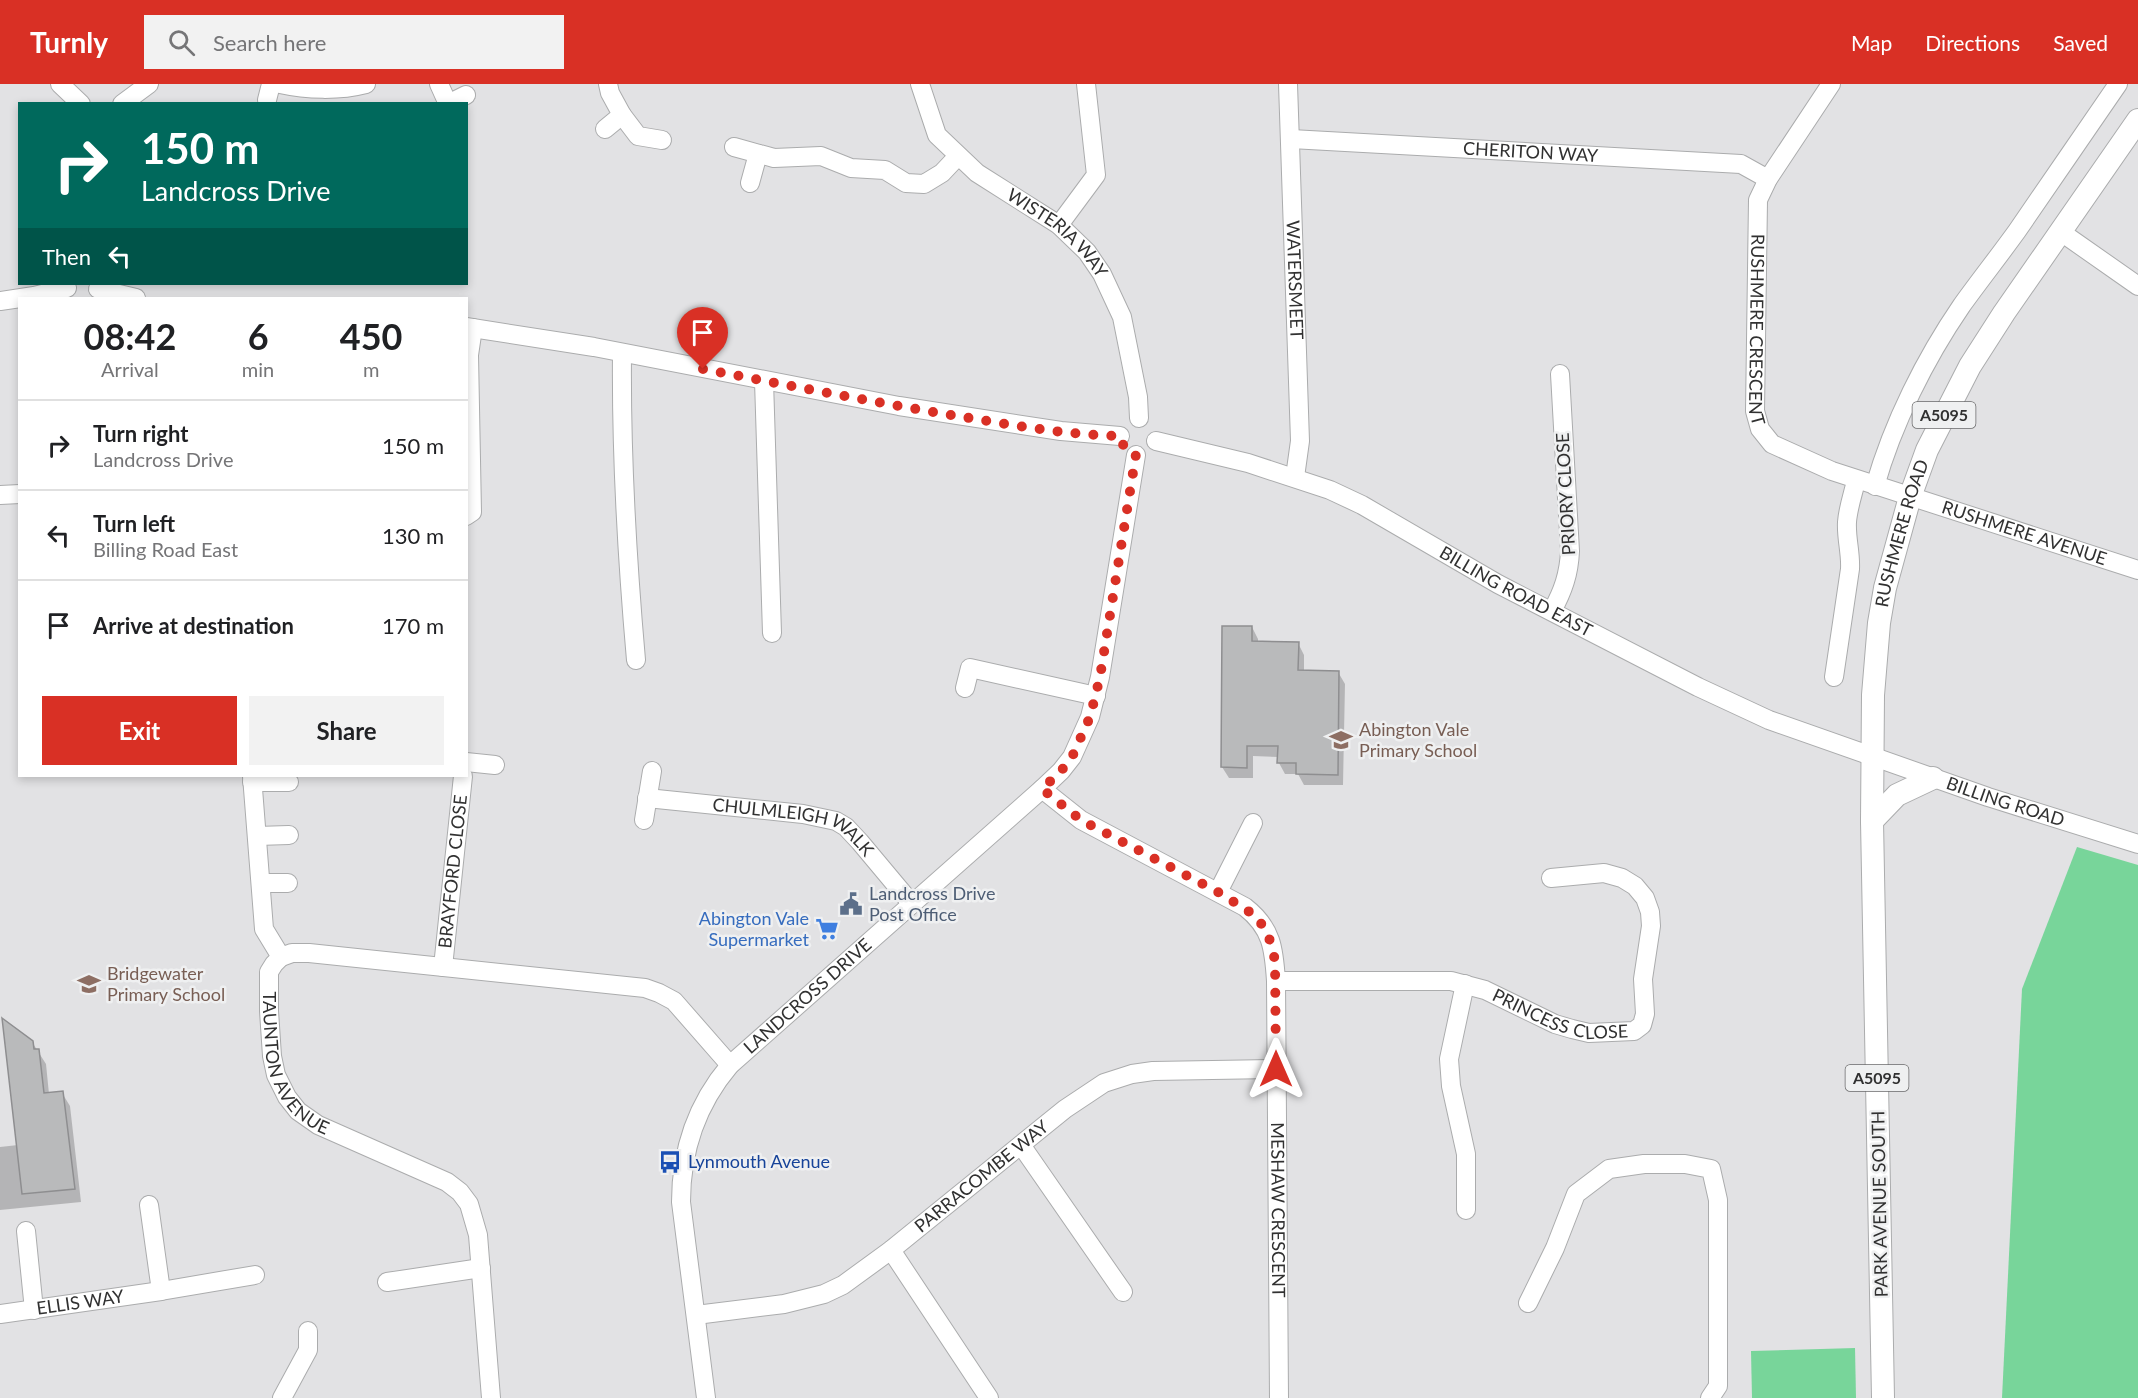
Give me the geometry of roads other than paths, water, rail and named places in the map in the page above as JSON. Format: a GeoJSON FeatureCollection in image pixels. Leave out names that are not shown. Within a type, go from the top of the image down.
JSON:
{"type":"FeatureCollection","features":[{"type":"Feature","properties":{"kind":"main road","name":"RUSHMERE ROAD"},"geometry":{"type":"LineString","coordinates":[[1872,758],[1873,695],[1879,623],[1885,588],[1910,497],[1927,450],[1970,366],[2004,313],[2138,120]]}},
{"type":"Feature","properties":{"kind":"main road","name":"PARK AVENUE SOUTH"},"geometry":{"type":"LineString","coordinates":[[1872,758],[1883,1398]]}},
{"type":"Feature","properties":{"kind":"main road"},"geometry":{"type":"LineString","coordinates":[[1872,821],[1897,795],[1933,778]]}},
{"type":"Feature","properties":{"kind":"street"},"geometry":{"type":"LineString","coordinates":[[60,84],[79,102]]}},
{"type":"Feature","properties":{"kind":"street"},"geometry":{"type":"LineString","coordinates":[[125,102],[149,84]]}},
{"type":"Feature","properties":{"kind":"street"},"geometry":{"type":"LineString","coordinates":[[280,84],[321,88],[355,87],[366,84]]}},
{"type":"Feature","properties":{"kind":"street"},"geometry":{"type":"LineString","coordinates":[[438,84],[447,102]]}},
{"type":"Feature","properties":{"kind":"street"},"geometry":{"type":"LineString","coordinates":[[608,84],[610,93],[622,115],[638,136],[663,140]]}},
{"type":"Feature","properties":{"kind":"street","name":"WISTERIA WAY"},"geometry":{"type":"LineString","coordinates":[[920,84],[937,135],[958,156],[998,188],[1059,225],[1087,252],[1102,274],[1122,317],[1138,397],[1139,418]]}},
{"type":"Feature","properties":{"kind":"street"},"geometry":{"type":"LineString","coordinates":[[1059,225],[1096,175],[1086,84]]}},
{"type":"Feature","properties":{"kind":"street","name":"WATERSMEET"},"geometry":{"type":"LineString","coordinates":[[1288,84],[1300,441],[1295,477]]}},
{"type":"Feature","properties":{"kind":"street","name":"RUSHMERE CRESCENT"},"geometry":{"type":"LineString","coordinates":[[1831,84],[1768,179],[1758,200],[1755,411],[1760,429],[1772,444],[1856,481],[1910,497]]}},
{"type":"Feature","properties":{"kind":"street"},"geometry":{"type":"LineString","coordinates":[[1875,486],[1889,444],[1934,351],[1961,306],[2016,233],[2118,84]]}},
{"type":"Feature","properties":{"kind":"street"},"geometry":{"type":"LineString","coordinates":[[452,102],[466,95]]}},
{"type":"Feature","properties":{"kind":"street"},"geometry":{"type":"LineString","coordinates":[[605,129],[622,115]]}},
{"type":"Feature","properties":{"kind":"street","name":"CHERITON WAY"},"geometry":{"type":"LineString","coordinates":[[1290,139],[1741,164],[1768,179]]}},
{"type":"Feature","properties":{"kind":"street"},"geometry":{"type":"LineString","coordinates":[[734,147],[774,158],[821,156],[851,168],[885,170],[906,183],[924,184],[942,173],[958,156]]}},
{"type":"Feature","properties":{"kind":"street"},"geometry":{"type":"LineString","coordinates":[[750,183],[758,154]]}},
{"type":"Feature","properties":{"kind":"street"},"geometry":{"type":"LineString","coordinates":[[2061,232],[2138,286]]}},
{"type":"Feature","properties":{"kind":"street"},"geometry":{"type":"LineString","coordinates":[[27,297],[70,290]]}},
{"type":"Feature","properties":{"kind":"street"},"geometry":{"type":"LineString","coordinates":[[95,290],[131,297]]}},
{"type":"Feature","properties":{"kind":"street"},"geometry":{"type":"LineString","coordinates":[[0,301],[18,298]]}},
{"type":"Feature","properties":{"kind":"street"},"geometry":{"type":"LineString","coordinates":[[468,515],[472,512],[470,327],[981,420],[1120,436]]}},
{"type":"Feature","properties":{"kind":"street"},"geometry":{"type":"LineString","coordinates":[[622,353],[628,576],[636,660]]}},
{"type":"Feature","properties":{"kind":"street","name":"PRIORY CLOSE"},"geometry":{"type":"LineString","coordinates":[[1552,611],[1563,590],[1569,571],[1570,551],[1560,374]]}},
{"type":"Feature","properties":{"kind":"street"},"geometry":{"type":"LineString","coordinates":[[764,381],[772,633]]}},
{"type":"Feature","properties":{"kind":"street"},"geometry":{"type":"LineString","coordinates":[[1139,418],[1149,421],[1156,430],[1156,441],[1145,454],[1127,451],[1120,436],[1123,426],[1130,420],[1139,418]]}},
{"type":"Feature","properties":{"kind":"street","name":"BILLING ROAD EAST"},"geometry":{"type":"LineString","coordinates":[[1156,441],[1295,477],[1362,505],[1498,584],[1698,687],[1759,716],[1872,758]]}},
{"type":"Feature","properties":{"kind":"street","name":"LANDCROSS DRIVE"},"geometry":{"type":"LineString","coordinates":[[706,1398],[681,1202],[683,1171],[696,1117],[707,1096],[730,1065],[1042,789],[1072,757],[1083,736],[1096,696],[1136,454]]}},
{"type":"Feature","properties":{"kind":"street"},"geometry":{"type":"LineString","coordinates":[[1834,677],[1851,563],[1847,524],[1856,481]]}},
{"type":"Feature","properties":{"kind":"street"},"geometry":{"type":"LineString","coordinates":[[0,495],[18,494]]}},
{"type":"Feature","properties":{"kind":"street","name":"RUSHMERE AVENUE"},"geometry":{"type":"LineString","coordinates":[[1910,497],[2138,570]]}},
{"type":"Feature","properties":{"kind":"street"},"geometry":{"type":"LineString","coordinates":[[965,688],[973,660],[1096,696]]}},
{"type":"Feature","properties":{"kind":"street","name":"BILLING ROAD"},"geometry":{"type":"LineString","coordinates":[[1872,758],[2138,844]]}},
{"type":"Feature","properties":{"kind":"street"},"geometry":{"type":"LineString","coordinates":[[468,762],[495,765]]}},
{"type":"Feature","properties":{"kind":"street"},"geometry":{"type":"LineString","coordinates":[[644,820],[651,771]]}},
{"type":"Feature","properties":{"kind":"street","name":"BRAYFORD CLOSE"},"geometry":{"type":"LineString","coordinates":[[443,967],[463,777]]}},
{"type":"Feature","properties":{"kind":"street"},"geometry":{"type":"LineString","coordinates":[[252,779],[289,782]]}},
{"type":"Feature","properties":{"kind":"street","name":"TAUNTON AVENUE"},"geometry":{"type":"LineString","coordinates":[[252,779],[264,929],[281,957],[270,972],[269,1011],[272,1056],[276,1075],[287,1097],[298,1111],[318,1125],[447,1182],[460,1192],[469,1204],[478,1235],[491,1398]]}},
{"type":"Feature","properties":{"kind":"street","name":"MESHAW CRESCENT"},"geometry":{"type":"LineString","coordinates":[[1042,789],[1081,820],[1245,907],[1262,924],[1272,944],[1276,981],[1279,1398]]}},
{"type":"Feature","properties":{"kind":"street","name":"CHULMLEIGH WALK"},"geometry":{"type":"LineString","coordinates":[[647,798],[803,814],[836,821],[846,827],[860,842],[911,903]]}},
{"type":"Feature","properties":{"kind":"street"},"geometry":{"type":"LineString","coordinates":[[1218,892],[1253,824]]}},
{"type":"Feature","properties":{"kind":"street"},"geometry":{"type":"LineString","coordinates":[[256,836],[289,835]]}},
{"type":"Feature","properties":{"kind":"street","name":"PRINCESS CLOSE"},"geometry":{"type":"LineString","coordinates":[[1276,981],[1438,980],[1485,990],[1555,1024],[1572,1029],[1589,1033],[1634,1031],[1642,1025],[1645,1014],[1643,979],[1651,926],[1650,912],[1645,898],[1635,886],[1622,878],[1604,873],[1551,878]]}},
{"type":"Feature","properties":{"kind":"street"},"geometry":{"type":"LineString","coordinates":[[261,883],[288,883]]}},
{"type":"Feature","properties":{"kind":"street"},"geometry":{"type":"LineString","coordinates":[[281,957],[292,953],[309,953],[645,988],[674,1001],[730,1065]]}},
{"type":"Feature","properties":{"kind":"street"},"geometry":{"type":"LineString","coordinates":[[1465,984],[1449,1059],[1451,1086],[1466,1154],[1466,1210]]}},
{"type":"Feature","properties":{"kind":"street","name":"PARRACOMBE WAY"},"geometry":{"type":"LineString","coordinates":[[696,1315],[784,1304],[824,1294],[859,1275],[1076,1101],[1104,1083],[1153,1071],[1276,1069]]}},
{"type":"Feature","properties":{"kind":"street"},"geometry":{"type":"LineString","coordinates":[[1022,1145],[1123,1292]]}},
{"type":"Feature","properties":{"kind":"street"},"geometry":{"type":"LineString","coordinates":[[1528,1304],[1555,1248],[1576,1194],[1609,1169],[1644,1164],[1685,1164],[1711,1169],[1718,1200],[1718,1386],[1710,1398]]}},
{"type":"Feature","properties":{"kind":"street"},"geometry":{"type":"LineString","coordinates":[[149,1205],[161,1291]]}},
{"type":"Feature","properties":{"kind":"street"},"geometry":{"type":"LineString","coordinates":[[26,1232],[34,1310]]}},
{"type":"Feature","properties":{"kind":"street"},"geometry":{"type":"LineString","coordinates":[[891,1250],[989,1398]]}},
{"type":"Feature","properties":{"kind":"street"},"geometry":{"type":"LineString","coordinates":[[387,1282],[480,1268]]}},
{"type":"Feature","properties":{"kind":"street","name":"ELLIS WAY"},"geometry":{"type":"LineString","coordinates":[[0,1314],[255,1275]]}},
{"type":"Feature","properties":{"kind":"street"},"geometry":{"type":"LineString","coordinates":[[282,1398],[308,1350],[308,1331]]}},
{"type":"Feature","properties":{"kind":"place","name":"Abington Vale Primary School"},"geometry":{"type":"Point","coordinates":[1341,740]}},
{"type":"Feature","properties":{"kind":"place","name":"Landcross Drive Post Office"},"geometry":{"type":"Point","coordinates":[851,904]}},
{"type":"Feature","properties":{"kind":"place","name":"Abington Vale Supermarket"},"geometry":{"type":"Point","coordinates":[827,929]}},
{"type":"Feature","properties":{"kind":"place","name":"Bridgewater Primary School"},"geometry":{"type":"Point","coordinates":[89,984]}},
{"type":"Feature","properties":{"kind":"place","name":"Lynmouth Avenue"},"geometry":{"type":"Point","coordinates":[670,1162]}}]}
